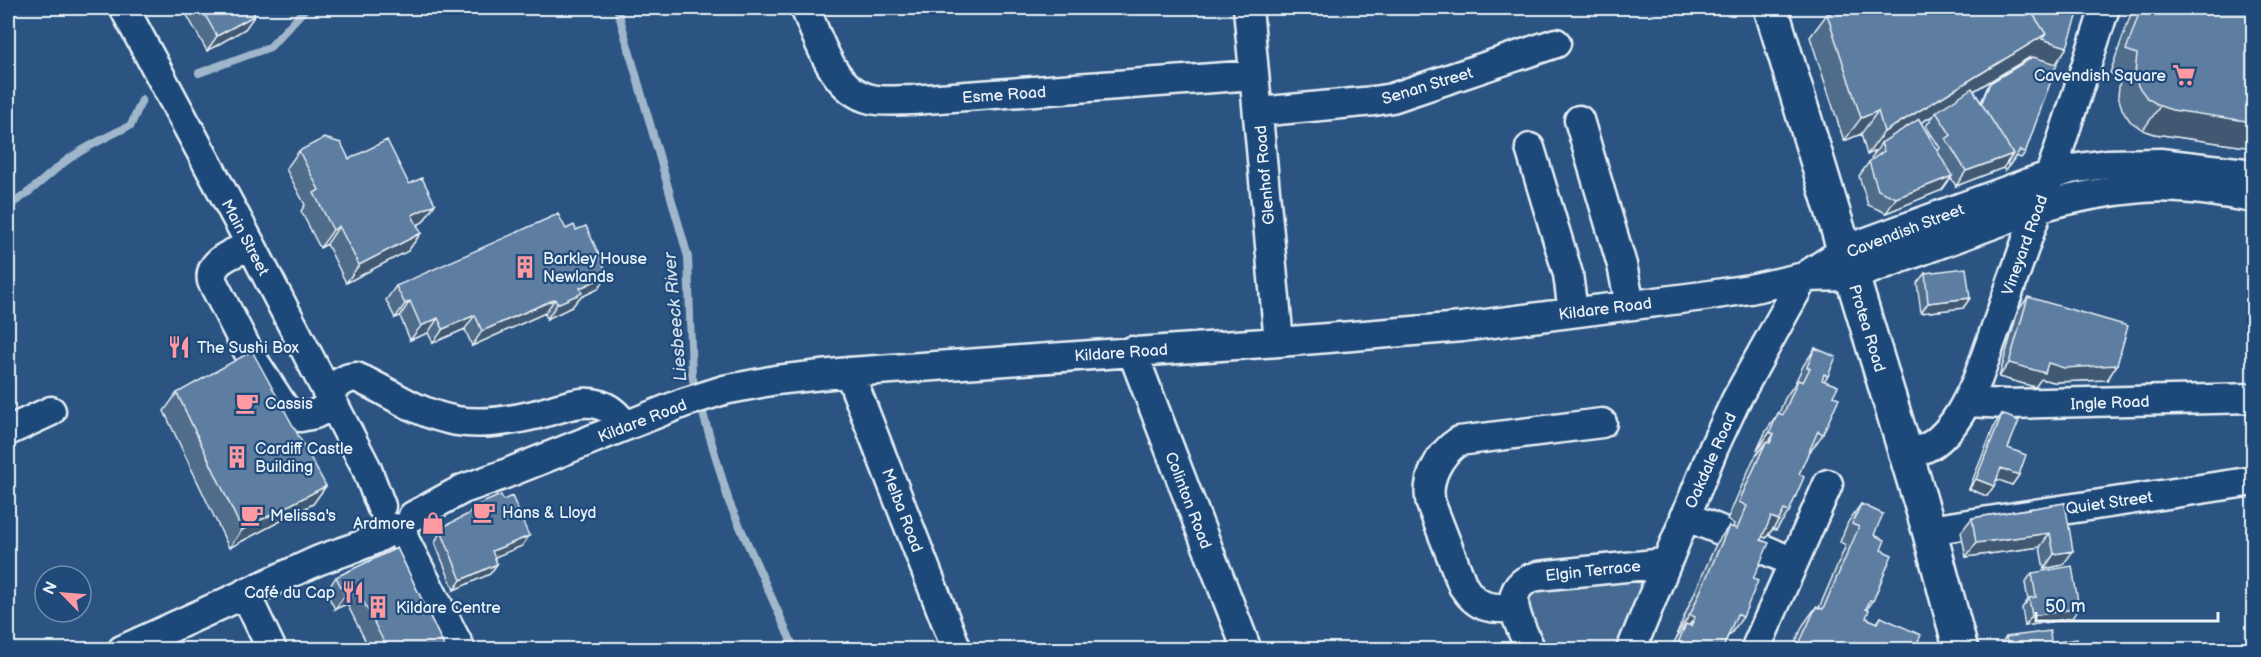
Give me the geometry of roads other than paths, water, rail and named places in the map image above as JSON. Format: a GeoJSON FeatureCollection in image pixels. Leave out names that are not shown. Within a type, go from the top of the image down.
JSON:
{"type":"FeatureCollection","features":[{"type":"Feature","properties":{"kind":"main road","name":"Protea Road"},"geometry":{"type":"LineString","coordinates":[[1771,8],[1929,530],[1961,650]]}},
{"type":"Feature","properties":{"kind":"street","name":"Main Street"},"geometry":{"type":"LineString","coordinates":[[124,8],[251,245],[366,467],[396,512],[405,541],[461,650]]}},
{"type":"Feature","properties":{"kind":"street","name":"Esme Road"},"geometry":{"type":"LineString","coordinates":[[805,8],[834,71],[844,83],[868,98],[912,100],[1254,75]]}},
{"type":"Feature","properties":{"kind":"street","name":"Glenhof Road"},"geometry":{"type":"LineString","coordinates":[[1248,8],[1279,342]]}},
{"type":"Feature","properties":{"kind":"street","name":"Vineyard Road"},"geometry":{"type":"LineString","coordinates":[[1906,455],[1934,443],[1950,427],[1967,402],[1978,378],[2105,8]]}},
{"type":"Feature","properties":{"kind":"street","name":"Senan Street"},"geometry":{"type":"LineString","coordinates":[[1258,112],[1392,98],[1556,43]]}},
{"type":"Feature","properties":{"kind":"street"},"geometry":{"type":"LineString","coordinates":[[1579,120],[1622,265],[1630,305]]}},
{"type":"Feature","properties":{"kind":"street"},"geometry":{"type":"LineString","coordinates":[[2209,141],[2216,159],[2245,173]]}},
{"type":"Feature","properties":{"kind":"street"},"geometry":{"type":"LineString","coordinates":[[1530,148],[1566,266],[1573,312]]}},
{"type":"Feature","properties":{"kind":"street","name":"Cavendish Street"},"geometry":{"type":"LineString","coordinates":[[1849,263],[2028,183],[2071,170],[2108,164],[2160,163],[2245,173]]}},
{"type":"Feature","properties":{"kind":"street","name":"Cavendish Street"},"geometry":{"type":"LineString","coordinates":[[1804,277],[2065,200],[2143,188],[2195,189],[2253,198]]}},
{"type":"Feature","properties":{"kind":"street"},"geometry":{"type":"LineString","coordinates":[[251,245],[219,261],[213,268],[211,276],[250,355],[287,412],[300,417],[315,414],[349,378],[356,377],[424,413],[458,421],[486,423],[531,416],[575,404],[595,403],[617,415],[625,426]]}},
{"type":"Feature","properties":{"kind":"street","name":"Kildare Road"},"geometry":{"type":"LineString","coordinates":[[122,650],[346,549],[396,512],[454,493],[683,403],[724,390],[776,380],[849,372],[1462,327],[1750,289],[1804,277]]}},
{"type":"Feature","properties":{"kind":"street","name":"Oakdale Road"},"geometry":{"type":"LineString","coordinates":[[1631,650],[1714,447],[1736,400],[1804,277]]}},
{"type":"Feature","properties":{"kind":"street","name":"Colinton Road"},"geometry":{"type":"LineString","coordinates":[[1132,351],[1247,650]]}},
{"type":"Feature","properties":{"kind":"street","name":"Melba Road"},"geometry":{"type":"LineString","coordinates":[[849,372],[957,650]]}},
{"type":"Feature","properties":{"kind":"street","name":"Ingle Road"},"geometry":{"type":"LineString","coordinates":[[1967,402],[2007,404],[2253,398]]}},
{"type":"Feature","properties":{"kind":"street"},"geometry":{"type":"LineString","coordinates":[[8,431],[51,411]]}},
{"type":"Feature","properties":{"kind":"street"},"geometry":{"type":"LineString","coordinates":[[1531,650],[1514,608],[1494,609],[1483,606],[1471,598],[1463,586],[1431,504],[1429,493],[1433,473],[1449,447],[1459,441],[1602,423]]}},
{"type":"Feature","properties":{"kind":"street","name":"Quiet Street"},"geometry":{"type":"LineString","coordinates":[[1929,530],[2253,481]]}},
{"type":"Feature","properties":{"kind":"street"},"geometry":{"type":"LineString","coordinates":[[1755,650],[1828,484]]}},
{"type":"Feature","properties":{"kind":"street"},"geometry":{"type":"LineString","coordinates":[[1685,516],[1793,562]]}},
{"type":"Feature","properties":{"kind":"street","name":"Elgin Terrace"},"geometry":{"type":"LineString","coordinates":[[1514,608],[1514,599],[1520,586],[1535,576],[1665,563]]}},
{"type":"Feature","properties":{"kind":"street"},"geometry":{"type":"LineString","coordinates":[[246,593],[272,650]]}},
{"type":"Feature","properties":{"kind":"waterway"},"geometry":{"type":"LineString","coordinates":[[199,73],[270,47],[306,8]]}},
{"type":"Feature","properties":{"kind":"waterway","name":"Liesbeeck River"},"geometry":{"type":"LineString","coordinates":[[617,8],[688,257],[692,376],[729,502],[795,650]]}},
{"type":"Feature","properties":{"kind":"waterway"},"geometry":{"type":"LineString","coordinates":[[8,206],[74,156],[131,125],[142,100]]}},
{"type":"Feature","properties":{"kind":"place","name":"Cavendish Square"},"geometry":{"type":"Point","coordinates":[2184,75]}},
{"type":"Feature","properties":{"kind":"place","name":"Barkley House Newlands"},"geometry":{"type":"Point","coordinates":[525,267]}},
{"type":"Feature","properties":{"kind":"place","name":"The Sushi Box"},"geometry":{"type":"Point","coordinates":[179,347]}},
{"type":"Feature","properties":{"kind":"place","name":"Cassis"},"geometry":{"type":"Point","coordinates":[247,403]}},
{"type":"Feature","properties":{"kind":"place","name":"Cardiff Castle Building"},"geometry":{"type":"Point","coordinates":[237,457]}},
{"type":"Feature","properties":{"kind":"place","name":"Hans & Lloyd"},"geometry":{"type":"Point","coordinates":[484,512]}},
{"type":"Feature","properties":{"kind":"place","name":"Melissa's"},"geometry":{"type":"Point","coordinates":[252,515]}},
{"type":"Feature","properties":{"kind":"place","name":"Ardmore"},"geometry":{"type":"Point","coordinates":[433,523]}},
{"type":"Feature","properties":{"kind":"place","name":"Café du Cap"},"geometry":{"type":"Point","coordinates":[353,592]}},
{"type":"Feature","properties":{"kind":"place","name":"Kildare Centre"},"geometry":{"type":"Point","coordinates":[378,607]}}]}
